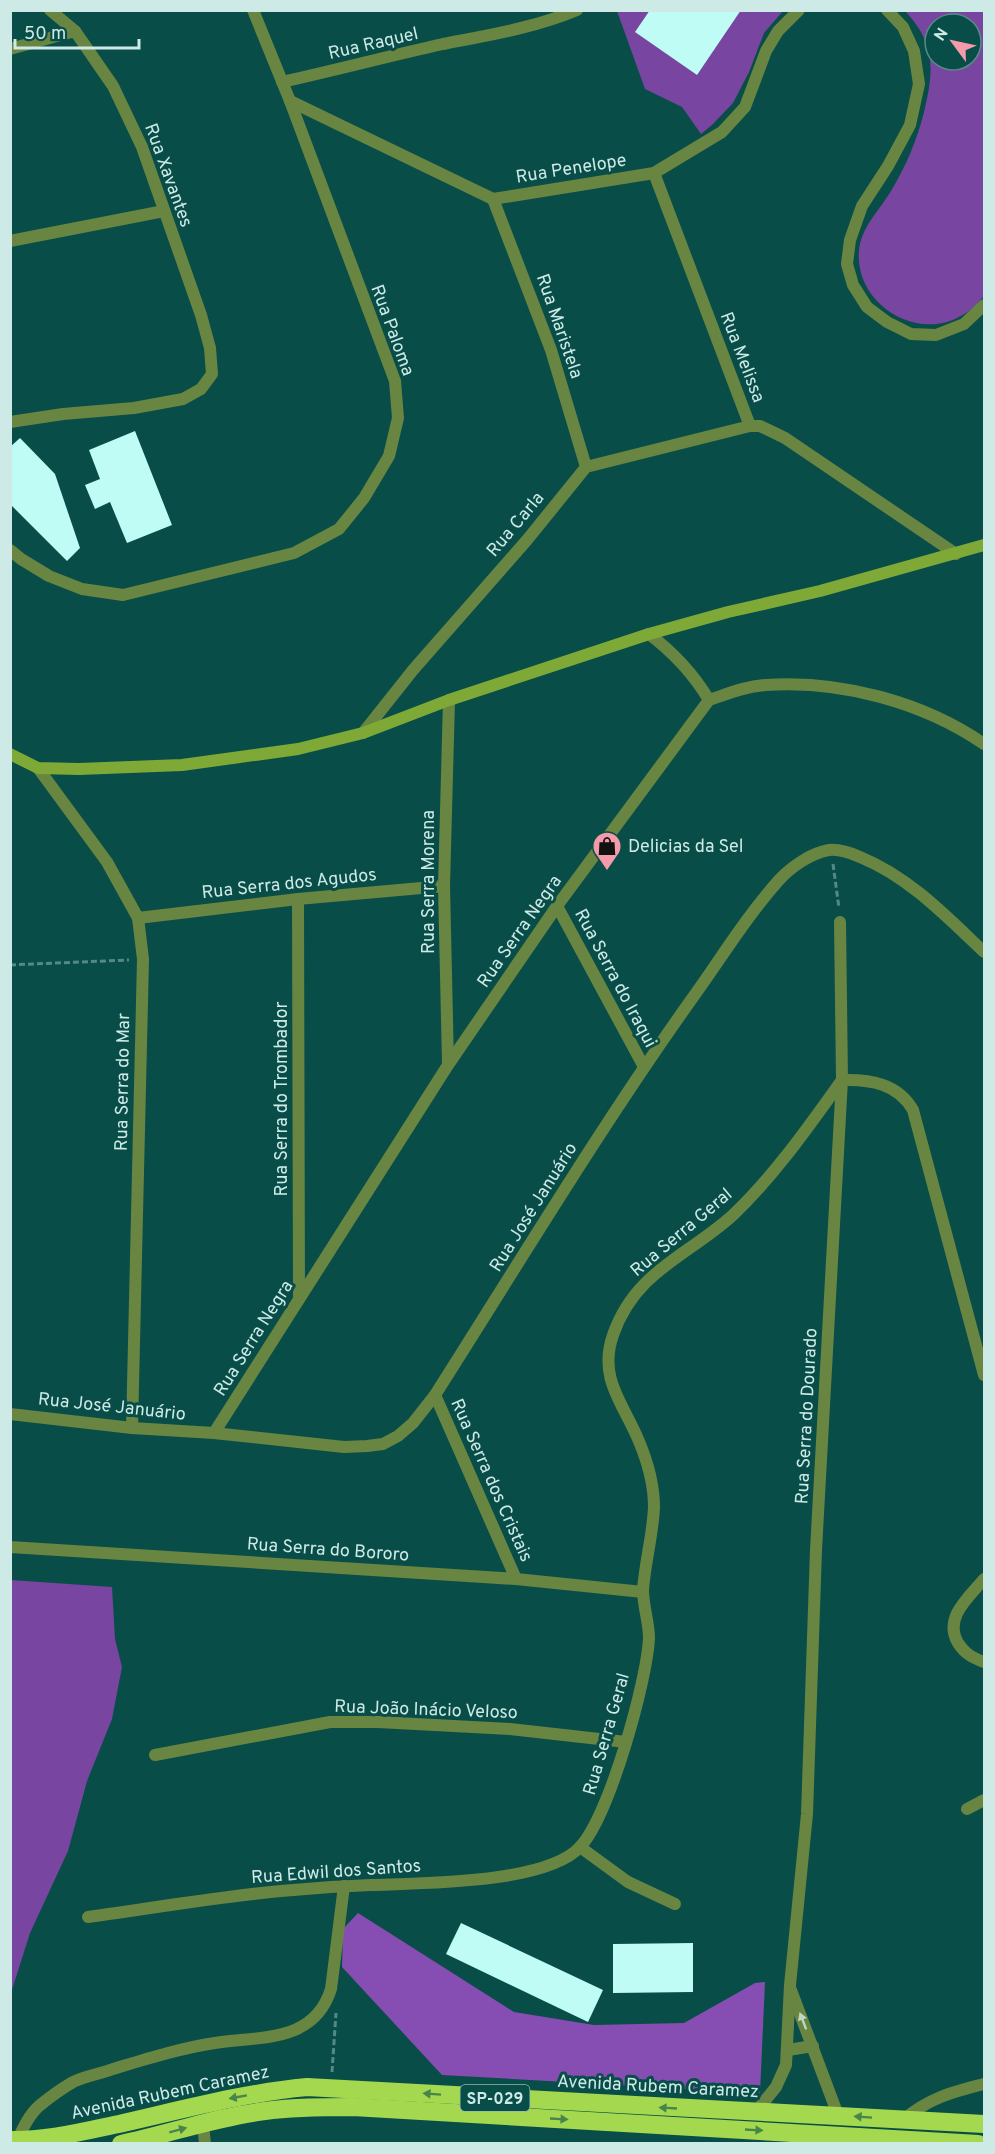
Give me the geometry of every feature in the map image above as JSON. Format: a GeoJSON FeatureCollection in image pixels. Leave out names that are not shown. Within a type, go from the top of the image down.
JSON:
{"type":"FeatureCollection","features":[{"type":"Feature","properties":{"kind":"highway","name":"Avenida Rubem Caramez"},"geometry":{"type":"LineString","coordinates":[[14,2140],[60,2137],[209,2102],[279,2090],[331,2087],[984,2124]]}},
{"type":"Feature","properties":{"kind":"highway","name":"Avenida Rubem Caramez"},"geometry":{"type":"LineString","coordinates":[[121,2144],[264,2111],[353,2107],[978,2144]]}},
{"type":"Feature","properties":{"kind":"street","name":"Rua Xavantes"},"geometry":{"type":"LineString","coordinates":[[10,422],[63,414],[134,408],[183,399],[201,389],[212,374],[210,348],[201,315],[142,147],[113,86],[75,31],[50,10]]}},
{"type":"Feature","properties":{"kind":"street","name":"Rua Paloma"},"geometry":{"type":"LineString","coordinates":[[10,550],[49,576],[82,589],[123,594],[294,553],[339,529],[364,498],[389,456],[398,418],[395,381],[254,10]]}},
{"type":"Feature","properties":{"kind":"street","name":"Rua Raquel"},"geometry":{"type":"LineString","coordinates":[[282,82],[516,30],[560,18],[577,10]]}},
{"type":"Feature","properties":{"kind":"street","name":"Rua Penelope"},"geometry":{"type":"LineString","coordinates":[[290,101],[493,199],[654,173],[722,132],[745,107],[766,51],[778,31],[799,10]]}},
{"type":"Feature","properties":{"kind":"street"},"geometry":{"type":"LineString","coordinates":[[887,10],[903,27],[914,51],[920,84],[910,125],[888,166],[862,206],[850,240],[848,264],[853,285],[867,307],[887,322],[911,334],[936,335],[964,324],[984,305]]}},
{"type":"Feature","properties":{"kind":"street"},"geometry":{"type":"LineString","coordinates":[[10,49],[75,31]]}},
{"type":"Feature","properties":{"kind":"street","name":"Rua Melissa"},"geometry":{"type":"LineString","coordinates":[[654,173],[750,426],[760,426],[785,438],[956,554]]}},
{"type":"Feature","properties":{"kind":"street","name":"Rua Maristela"},"geometry":{"type":"LineString","coordinates":[[493,199],[551,350],[586,467]]}},
{"type":"Feature","properties":{"kind":"street"},"geometry":{"type":"LineString","coordinates":[[10,241],[164,211]]}},
{"type":"Feature","properties":{"kind":"street"},"geometry":{"type":"LineString","coordinates":[[586,467],[750,426]]}},
{"type":"Feature","properties":{"kind":"street","name":"Rua Carla"},"geometry":{"type":"LineString","coordinates":[[363,733],[413,670],[527,540],[586,467]]}},
{"type":"Feature","properties":{"kind":"street"},"geometry":{"type":"LineString","coordinates":[[10,754],[38,768],[79,770],[182,765],[298,750],[363,733],[449,700],[649,634],[728,612],[820,591],[984,545]]}},
{"type":"Feature","properties":{"kind":"street"},"geometry":{"type":"LineString","coordinates":[[649,634],[681,661],[696,678],[709,700],[764,684],[849,690],[922,712],[949,723],[984,744]]}},
{"type":"Feature","properties":{"kind":"street","name":"Rua Serra Morena"},"geometry":{"type":"LineString","coordinates":[[448,1065],[444,886],[449,700]]}},
{"type":"Feature","properties":{"kind":"street","name":"Rua Serra Negra"},"geometry":{"type":"LineString","coordinates":[[214,1433],[448,1065],[557,906],[709,700]]}},
{"type":"Feature","properties":{"kind":"street","name":"Rua Serra do Mar"},"geometry":{"type":"LineString","coordinates":[[38,768],[108,862],[138,918],[143,960],[132,1428]]}},
{"type":"Feature","properties":{"kind":"street"},"geometry":{"type":"LineString","coordinates":[[831,850],[851,854],[880,865],[909,884],[984,952]]}},
{"type":"Feature","properties":{"kind":"street","name":"Rua José Januário"},"geometry":{"type":"LineString","coordinates":[[10,1414],[132,1428],[214,1433],[344,1447],[383,1444],[398,1436],[435,1395],[644,1066],[758,907],[780,879],[798,864],[818,853],[831,850]]}},
{"type":"Feature","properties":{"kind":"street","name":"Rua Serra dos Agudos"},"geometry":{"type":"LineString","coordinates":[[138,918],[298,899],[444,886]]}},
{"type":"Feature","properties":{"kind":"street","name":"Rua Serra do Trombador"},"geometry":{"type":"LineString","coordinates":[[298,899],[299,1298]]}},
{"type":"Feature","properties":{"kind":"street","name":"Rua Serra do Iraqui"},"geometry":{"type":"LineString","coordinates":[[557,906],[644,1066]]}},
{"type":"Feature","properties":{"kind":"street","name":"Rua Serra do Dourado"},"geometry":{"type":"LineString","coordinates":[[755,2112],[783,2075],[788,2050],[790,1985],[807,1814],[816,1550],[842,1080],[840,922]]}},
{"type":"Feature","properties":{"kind":"street"},"geometry":{"type":"LineString","coordinates":[[842,1080],[874,1081],[886,1086],[908,1101],[913,1110],[984,1375]]}},
{"type":"Feature","properties":{"kind":"street","name":"Rua Serra Geral"},"geometry":{"type":"LineString","coordinates":[[580,1847],[602,1811],[626,1742],[639,1695],[649,1638],[643,1592],[654,1506],[648,1468],[638,1438],[610,1382],[609,1348],[614,1332],[626,1309],[644,1284],[666,1264],[731,1217],[759,1188],[842,1080]]}},
{"type":"Feature","properties":{"kind":"street","name":"Rua Serra dos Cristais"},"geometry":{"type":"LineString","coordinates":[[435,1395],[516,1579]]}},
{"type":"Feature","properties":{"kind":"street","name":"Rua Serra do Bororo"},"geometry":{"type":"LineString","coordinates":[[10,1547],[516,1579],[643,1592]]}},
{"type":"Feature","properties":{"kind":"street"},"geometry":{"type":"LineString","coordinates":[[984,1579],[959,1609],[953,1630],[964,1651],[972,1658],[984,1662]]}},
{"type":"Feature","properties":{"kind":"street","name":"Rua João Inácio Veloso"},"geometry":{"type":"LineString","coordinates":[[155,1755],[330,1722],[510,1729],[626,1742]]}},
{"type":"Feature","properties":{"kind":"street"},"geometry":{"type":"LineString","coordinates":[[967,1809],[984,1800]]}},
{"type":"Feature","properties":{"kind":"street"},"geometry":{"type":"LineString","coordinates":[[580,1847],[628,1882],[675,1904]]}},
{"type":"Feature","properties":{"kind":"street","name":"Rua Edwil dos Santos"},"geometry":{"type":"LineString","coordinates":[[88,1917],[224,1897],[344,1886],[486,1879],[548,1866],[567,1858],[580,1847]]}},
{"type":"Feature","properties":{"kind":"street"},"geometry":{"type":"LineString","coordinates":[[14,2140],[37,2108],[75,2081],[188,2048],[216,2042],[275,2037],[296,2029],[316,2015],[326,2003],[331,1989],[344,1886]]}},
{"type":"Feature","properties":{"kind":"street","name":"Rua Serra do Dourado"},"geometry":{"type":"LineString","coordinates":[[790,1985],[838,2115]]}},
{"type":"Feature","properties":{"kind":"street"},"geometry":{"type":"LineString","coordinates":[[788,2050],[813,2046]]}},
{"type":"Feature","properties":{"kind":"street"},"geometry":{"type":"LineString","coordinates":[[903,2120],[929,2101],[946,2093],[984,2084]]}},
{"type":"Feature","properties":{"kind":"street"},"geometry":{"type":"LineString","coordinates":[[203,2124],[205,2144]]}},
{"type":"Feature","properties":{"kind":"path"},"geometry":{"type":"LineString","coordinates":[[831,850],[840,922]]}},
{"type":"Feature","properties":{"kind":"path"},"geometry":{"type":"LineString","coordinates":[[10,965],[143,960]]}},
{"type":"Feature","properties":{"kind":"path"},"geometry":{"type":"LineString","coordinates":[[331,2087],[336,2013]]}},
{"type":"Feature","properties":{"kind":"shaded area"},"geometry":{"type":"Polygon","coordinates":[[[617,11],[783,11],[764,33],[749,72],[733,103],[701,134],[682,107],[645,89],[617,11]]]}},
{"type":"Feature","properties":{"kind":"shaded area"},"geometry":{"type":"Polygon","coordinates":[[[905,11],[984,11],[984,296],[958,318],[930,324],[899,317],[873,297],[860,268],[859,251],[863,234],[902,172],[914,143],[924,112],[931,72],[983,72],[983,12],[923,12],[923,37],[905,11]]]}},
{"type":"Feature","properties":{"kind":"shaded area"},"geometry":{"type":"Polygon","coordinates":[[[11,1580],[112,1587],[115,1639],[122,1667],[112,1719],[87,1781],[68,1851],[30,1933],[11,1993],[11,1580]]]}},
{"type":"Feature","properties":{"kind":"shaded area"},"geometry":{"type":"Polygon","coordinates":[[[358,1913],[514,2012],[594,2025],[684,2023],[755,1983],[765,1982],[760,2093],[442,2075],[342,1967],[343,1929],[358,1913]]]}},
{"type":"Feature","properties":{"kind":"building"},"geometry":{"type":"Polygon","coordinates":[[[650,10],[741,10],[697,75],[635,32],[650,10]]]}},
{"type":"Feature","properties":{"kind":"building"},"geometry":{"type":"Polygon","coordinates":[[[135,431],[172,525],[127,543],[110,502],[95,509],[85,485],[100,479],[89,450],[135,431]]]}},
{"type":"Feature","properties":{"kind":"building"},"geometry":{"type":"Polygon","coordinates":[[[20,438],[55,474],[80,548],[67,561],[10,504],[10,447],[20,438]]]}},
{"type":"Feature","properties":{"kind":"building"},"geometry":{"type":"Polygon","coordinates":[[[461,1923],[603,1990],[588,2022],[446,1954],[461,1923]]]}},
{"type":"Feature","properties":{"kind":"building"},"geometry":{"type":"Polygon","coordinates":[[[693,1943],[693,1992],[613,1993],[613,1944],[693,1943]]]}},
{"type":"Feature","properties":{"kind":"place","name":"Delicias da Sel"},"geometry":{"type":"Point","coordinates":[607,872]}}]}
